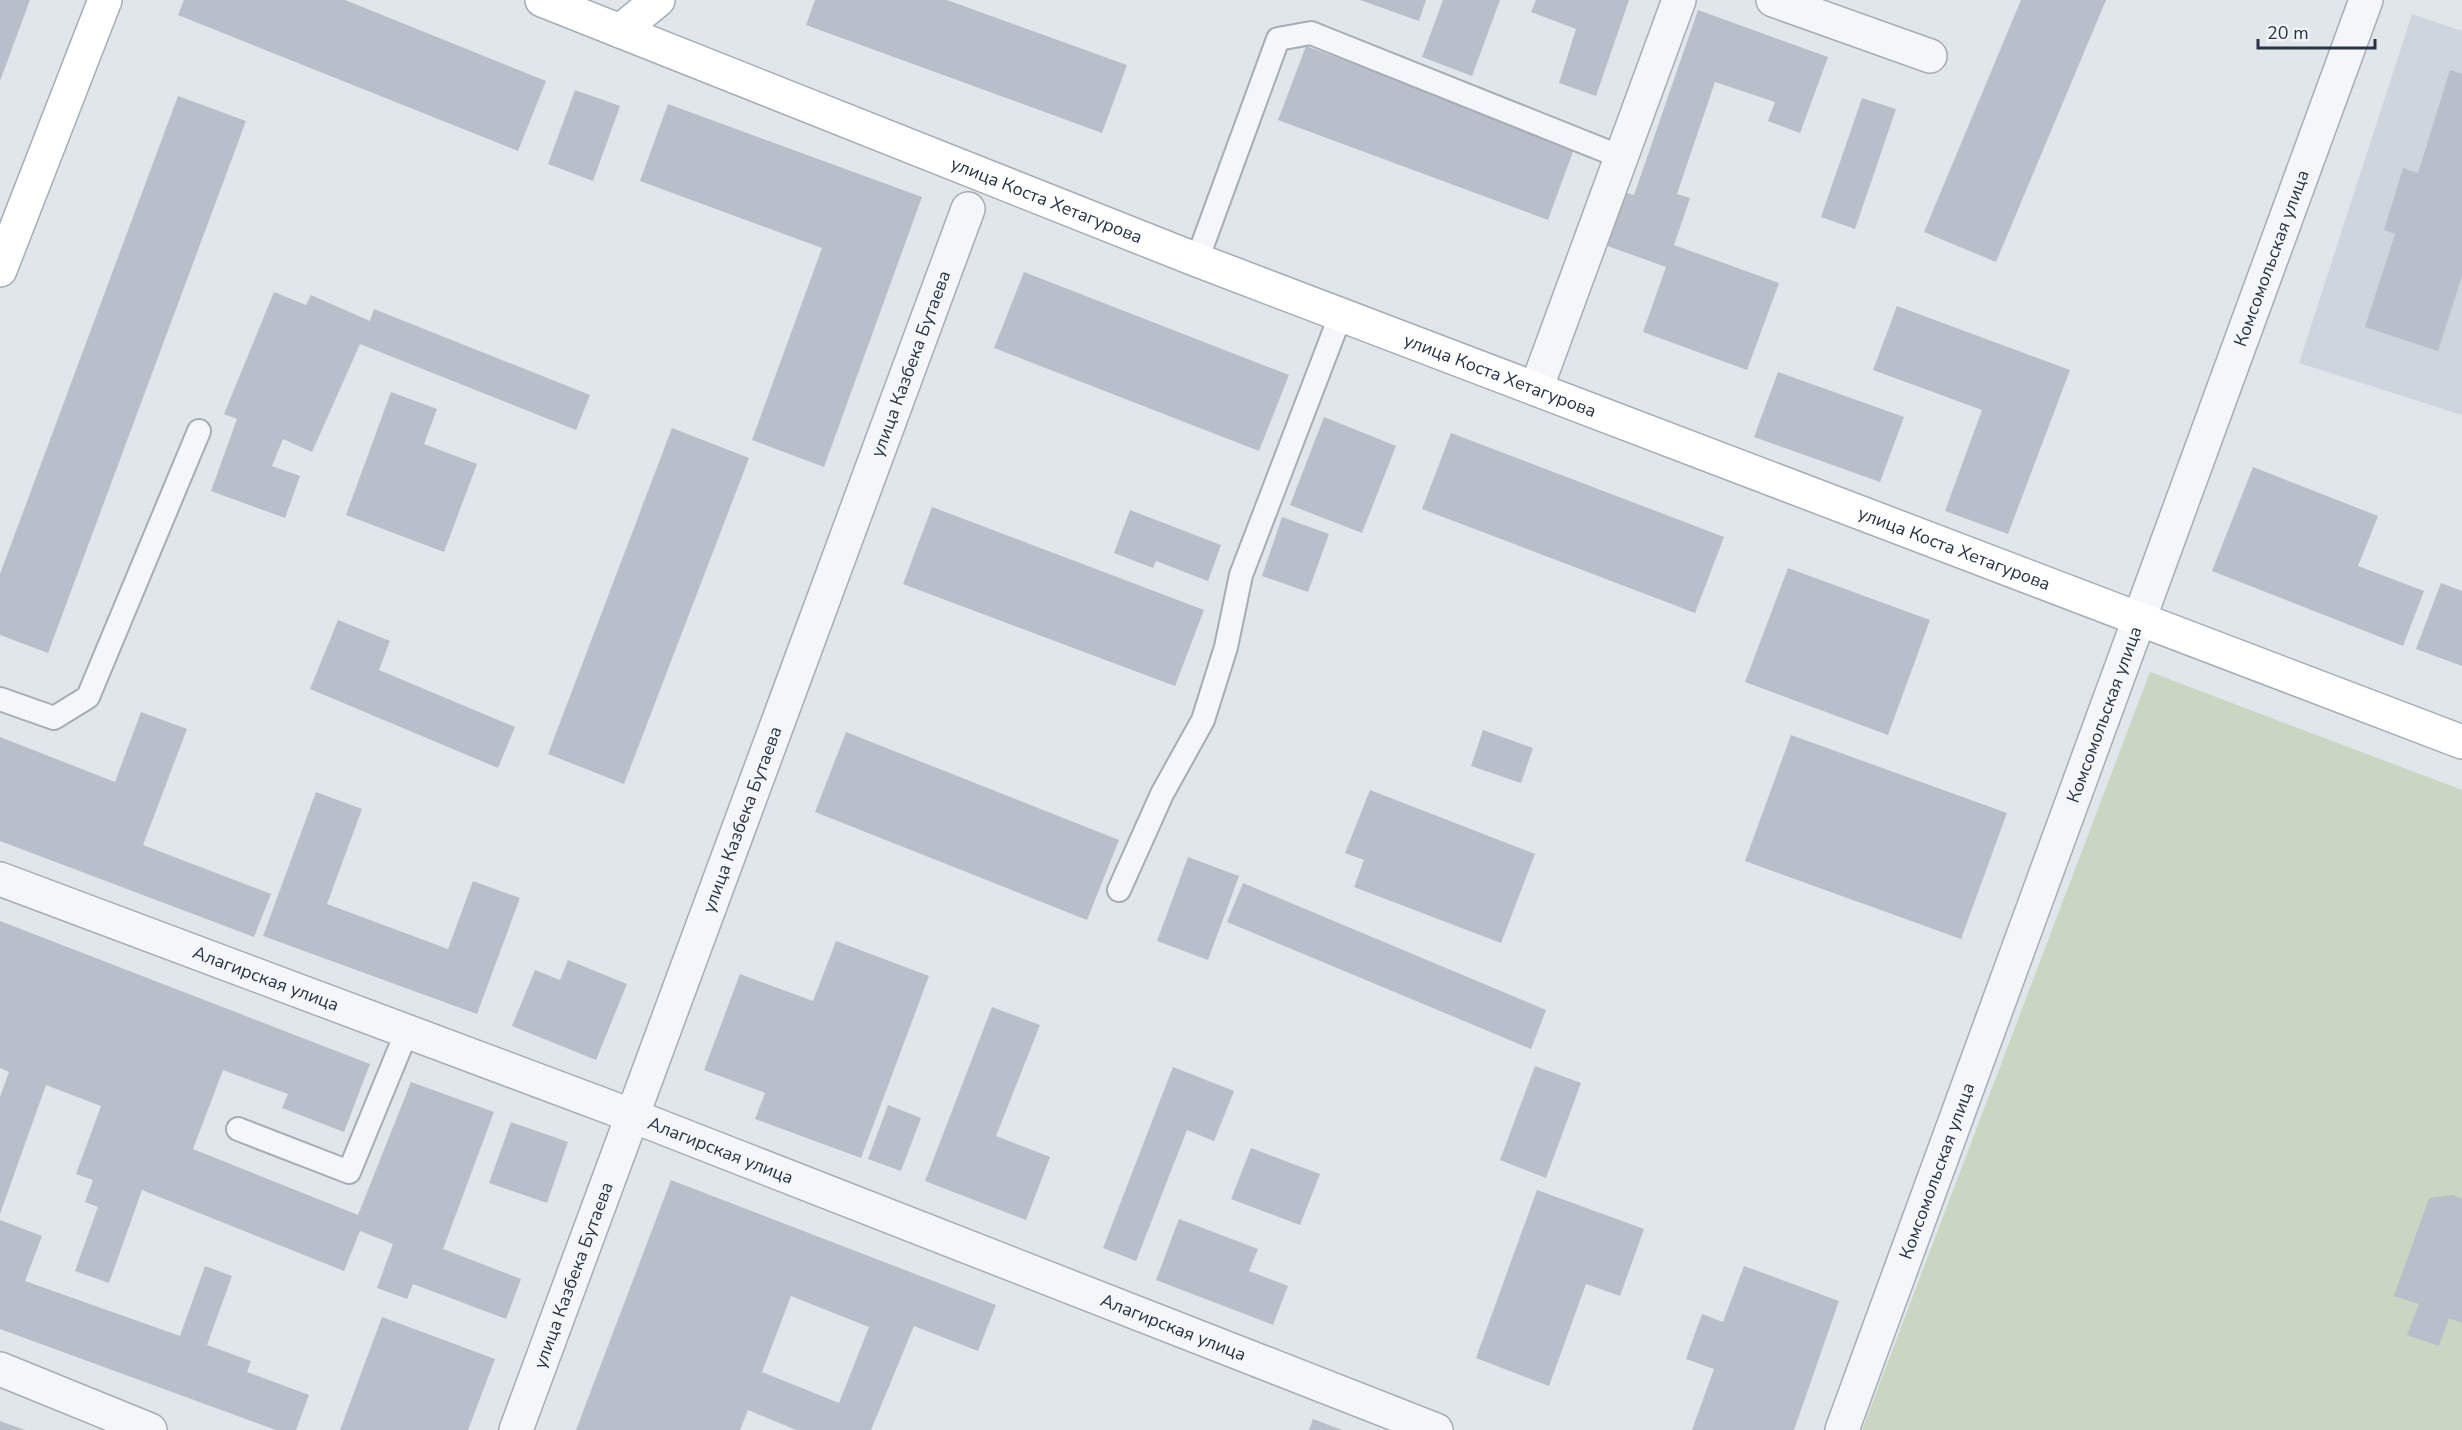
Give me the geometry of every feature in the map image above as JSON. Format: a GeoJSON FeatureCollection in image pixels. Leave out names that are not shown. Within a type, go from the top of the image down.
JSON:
{"type":"FeatureCollection","features":[{"type":"Feature","properties":{"kind":"main road"},"geometry":{"type":"LineString","coordinates":[[0,270],[105,0]]}},
{"type":"Feature","properties":{"kind":"main road","name":"улица Коста Хетагурова"},"geometry":{"type":"LineString","coordinates":[[542,0],[1197,260],[2462,742]]}},
{"type":"Feature","properties":{"kind":"main road"},"geometry":{"type":"LineString","coordinates":[[620,32],[658,0]]}},
{"type":"Feature","properties":{"kind":"street"},"geometry":{"type":"LineString","coordinates":[[1536,389],[1679,0]]}},
{"type":"Feature","properties":{"kind":"street"},"geometry":{"type":"LineString","coordinates":[[1773,0],[1930,56]]}},
{"type":"Feature","properties":{"kind":"street","name":"Комсомольская улица"},"geometry":{"type":"LineString","coordinates":[[1842,1430],[2366,0]]}},
{"type":"Feature","properties":{"kind":"street","name":"улица Казбека Бутаева"},"geometry":{"type":"LineString","coordinates":[[516,1430],[968,209]]}},
{"type":"Feature","properties":{"kind":"street","name":"Алагирская улица"},"geometry":{"type":"LineString","coordinates":[[0,879],[633,1116],[1436,1430]]}},
{"type":"Feature","properties":{"kind":"street"},"geometry":{"type":"LineString","coordinates":[[0,1369],[150,1430]]}},
{"type":"Feature","properties":{"kind":"lane"},"geometry":{"type":"LineString","coordinates":[[1197,260],[1278,39],[1311,33],[1621,158]]}},
{"type":"Feature","properties":{"kind":"lane"},"geometry":{"type":"LineString","coordinates":[[1119,890],[1162,794],[1203,720],[1226,647],[1241,575],[1341,314]]}},
{"type":"Feature","properties":{"kind":"lane"},"geometry":{"type":"LineString","coordinates":[[0,699],[54,718],[88,697],[199,431]]}},
{"type":"Feature","properties":{"kind":"lane"},"geometry":{"type":"LineString","coordinates":[[238,1129],[349,1172],[407,1031]]}},
{"type":"Feature","properties":{"kind":"shaded area"},"geometry":{"type":"Polygon","coordinates":[[[2412,14],[2462,31],[2462,415],[2299,363],[2412,14]]]}},
{"type":"Feature","properties":{"kind":"green space"},"geometry":{"type":"Polygon","coordinates":[[[2150,672],[2462,790],[2462,1430],[1862,1430],[2150,672]]]}},
{"type":"Feature","properties":{"kind":"building"},"geometry":{"type":"Polygon","coordinates":[[[0,0],[30,0],[0,81],[0,0]]]}},
{"type":"Feature","properties":{"kind":"building"},"geometry":{"type":"Polygon","coordinates":[[[184,0],[345,0],[546,81],[518,151],[178,15],[184,0]]]}},
{"type":"Feature","properties":{"kind":"building"},"geometry":{"type":"Polygon","coordinates":[[[815,0],[947,0],[1127,65],[1102,133],[806,25],[815,0]]]}},
{"type":"Feature","properties":{"kind":"building"},"geometry":{"type":"Polygon","coordinates":[[[1360,0],[1426,0],[1419,21],[1360,0]]]}},
{"type":"Feature","properties":{"kind":"building"},"geometry":{"type":"Polygon","coordinates":[[[1443,0],[1500,0],[1472,76],[1422,57],[1443,0]]]}},
{"type":"Feature","properties":{"kind":"building"},"geometry":{"type":"Polygon","coordinates":[[[1536,0],[1629,0],[1596,96],[1559,83],[1576,29],[1531,12],[1536,0]]]}},
{"type":"Feature","properties":{"kind":"building"},"geometry":{"type":"Polygon","coordinates":[[[2021,0],[2106,0],[1996,262],[1924,232],[2021,0]]]}},
{"type":"Feature","properties":{"kind":"building"},"geometry":{"type":"Polygon","coordinates":[[[1698,10],[1828,57],[1800,133],[1768,121],[1775,102],[1715,82],[1677,194],[1690,198],[1674,245],[1779,283],[1747,370],[1643,332],[1666,267],[1602,244],[1620,191],[1634,195],[1698,10]]]}},
{"type":"Feature","properties":{"kind":"building"},"geometry":{"type":"Polygon","coordinates":[[[1306,46],[1575,146],[1548,220],[1278,120],[1306,46]]]}},
{"type":"Feature","properties":{"kind":"building"},"geometry":{"type":"Polygon","coordinates":[[[2450,70],[2462,74],[2462,276],[2438,351],[2365,327],[2395,234],[2384,230],[2403,168],[2418,173],[2450,70]]]}},
{"type":"Feature","properties":{"kind":"building"},"geometry":{"type":"Polygon","coordinates":[[[575,90],[620,106],[593,181],[548,164],[575,90]]]}},
{"type":"Feature","properties":{"kind":"building"},"geometry":{"type":"Polygon","coordinates":[[[178,96],[246,121],[48,653],[0,635],[0,574],[178,96]]]}},
{"type":"Feature","properties":{"kind":"building"},"geometry":{"type":"Polygon","coordinates":[[[1862,98],[1896,109],[1855,229],[1821,217],[1862,98]]]}},
{"type":"Feature","properties":{"kind":"building"},"geometry":{"type":"Polygon","coordinates":[[[668,104],[922,197],[824,467],[752,440],[822,248],[640,181],[668,104]]]}},
{"type":"Feature","properties":{"kind":"building"},"geometry":{"type":"Polygon","coordinates":[[[1024,272],[1289,375],[1259,451],[994,348],[1024,272]]]}},
{"type":"Feature","properties":{"kind":"building"},"geometry":{"type":"Polygon","coordinates":[[[274,292],[306,305],[311,295],[370,321],[374,309],[590,395],[576,430],[360,344],[312,452],[283,439],[272,466],[300,476],[285,518],[211,491],[237,419],[224,414],[274,292]]]}},
{"type":"Feature","properties":{"kind":"building"},"geometry":{"type":"Polygon","coordinates":[[[1897,306],[2070,370],[2008,534],[1945,511],[1982,410],[1873,370],[1897,306]]]}},
{"type":"Feature","properties":{"kind":"building"},"geometry":{"type":"Polygon","coordinates":[[[1778,372],[1904,417],[1880,482],[1754,437],[1778,372]]]}},
{"type":"Feature","properties":{"kind":"building"},"geometry":{"type":"Polygon","coordinates":[[[391,392],[437,409],[424,444],[477,464],[444,552],[346,515],[391,392]]]}},
{"type":"Feature","properties":{"kind":"building"},"geometry":{"type":"Polygon","coordinates":[[[1324,417],[1396,446],[1362,533],[1290,505],[1324,417]]]}},
{"type":"Feature","properties":{"kind":"building"},"geometry":{"type":"Polygon","coordinates":[[[672,428],[749,458],[624,784],[548,754],[672,428]]]}},
{"type":"Feature","properties":{"kind":"building"},"geometry":{"type":"Polygon","coordinates":[[[1451,433],[1724,537],[1695,613],[1422,509],[1451,433]]]}},
{"type":"Feature","properties":{"kind":"building"},"geometry":{"type":"Polygon","coordinates":[[[2253,467],[2378,516],[2358,566],[2424,591],[2403,646],[2212,571],[2253,467]]]}},
{"type":"Feature","properties":{"kind":"building"},"geometry":{"type":"Polygon","coordinates":[[[932,507],[1204,610],[1175,686],[903,584],[932,507]]]}},
{"type":"Feature","properties":{"kind":"building"},"geometry":{"type":"Polygon","coordinates":[[[1130,510],[1221,545],[1208,581],[1156,561],[1153,568],[1114,553],[1130,510]]]}},
{"type":"Feature","properties":{"kind":"building"},"geometry":{"type":"Polygon","coordinates":[[[1282,517],[1329,534],[1308,592],[1262,576],[1282,517]]]}},
{"type":"Feature","properties":{"kind":"building"},"geometry":{"type":"Polygon","coordinates":[[[1788,568],[1930,620],[1888,735],[1745,682],[1788,568]]]}},
{"type":"Feature","properties":{"kind":"building"},"geometry":{"type":"Polygon","coordinates":[[[2441,583],[2462,591],[2462,666],[2416,649],[2441,583]]]}},
{"type":"Feature","properties":{"kind":"building"},"geometry":{"type":"Polygon","coordinates":[[[338,620],[390,641],[379,670],[515,727],[498,768],[310,689],[338,620]]]}},
{"type":"Feature","properties":{"kind":"building"},"geometry":{"type":"Polygon","coordinates":[[[141,712],[187,729],[143,845],[271,894],[254,937],[0,841],[0,737],[115,782],[141,712]]]}},
{"type":"Feature","properties":{"kind":"building"},"geometry":{"type":"Polygon","coordinates":[[[1483,730],[1533,748],[1521,783],[1471,766],[1483,730]]]}},
{"type":"Feature","properties":{"kind":"building"},"geometry":{"type":"Polygon","coordinates":[[[846,732],[1119,840],[1087,920],[815,812],[846,732]]]}},
{"type":"Feature","properties":{"kind":"building"},"geometry":{"type":"Polygon","coordinates":[[[1791,735],[2007,813],[1961,939],[1745,861],[1791,735]]]}},
{"type":"Feature","properties":{"kind":"building"},"geometry":{"type":"Polygon","coordinates":[[[1370,790],[1535,854],[1501,943],[1354,887],[1364,860],[1345,853],[1370,790]]]}},
{"type":"Feature","properties":{"kind":"building"},"geometry":{"type":"Polygon","coordinates":[[[316,792],[362,809],[327,904],[448,949],[473,881],[520,898],[477,1014],[263,936],[316,792]]]}},
{"type":"Feature","properties":{"kind":"building"},"geometry":{"type":"Polygon","coordinates":[[[1188,857],[1239,876],[1208,960],[1157,941],[1188,857]]]}},
{"type":"Feature","properties":{"kind":"building"},"geometry":{"type":"Polygon","coordinates":[[[1243,883],[1546,1010],[1531,1049],[1227,922],[1243,883]]]}},
{"type":"Feature","properties":{"kind":"building"},"geometry":{"type":"Polygon","coordinates":[[[0,921],[370,1064],[344,1132],[282,1108],[288,1094],[223,1070],[193,1149],[358,1215],[411,1082],[494,1112],[443,1249],[521,1279],[506,1319],[413,1284],[407,1299],[377,1288],[393,1244],[360,1231],[344,1271],[142,1190],[109,1283],[75,1271],[98,1207],[85,1202],[93,1180],[76,1174],[101,1106],[46,1085],[0,1214],[0,1097],[9,1072],[0,1068],[0,921]]]}},
{"type":"Feature","properties":{"kind":"building"},"geometry":{"type":"Polygon","coordinates":[[[836,941],[929,976],[861,1158],[755,1119],[765,1093],[704,1070],[740,974],[813,1001],[836,941]]]}},
{"type":"Feature","properties":{"kind":"building"},"geometry":{"type":"Polygon","coordinates":[[[568,960],[627,984],[596,1060],[512,1026],[535,970],[560,980],[568,960]]]}},
{"type":"Feature","properties":{"kind":"building"},"geometry":{"type":"Polygon","coordinates":[[[992,1007],[1040,1025],[996,1136],[1050,1157],[1026,1220],[925,1181],[992,1007]]]}},
{"type":"Feature","properties":{"kind":"building"},"geometry":{"type":"Polygon","coordinates":[[[1535,1066],[1581,1083],[1546,1178],[1500,1160],[1535,1066]]]}},
{"type":"Feature","properties":{"kind":"building"},"geometry":{"type":"Polygon","coordinates":[[[1173,1067],[1234,1091],[1214,1141],[1187,1130],[1136,1261],[1103,1248],[1173,1067]]]}},
{"type":"Feature","properties":{"kind":"building"},"geometry":{"type":"Polygon","coordinates":[[[888,1105],[921,1118],[901,1171],[868,1159],[888,1105]]]}},
{"type":"Feature","properties":{"kind":"building"},"geometry":{"type":"Polygon","coordinates":[[[511,1122],[568,1142],[547,1203],[489,1183],[511,1122]]]}},
{"type":"Feature","properties":{"kind":"building"},"geometry":{"type":"Polygon","coordinates":[[[1251,1148],[1320,1174],[1300,1225],[1231,1199],[1251,1148]]]}},
{"type":"Feature","properties":{"kind":"building"},"geometry":{"type":"Polygon","coordinates":[[[671,1180],[996,1305],[978,1351],[914,1326],[871,1430],[796,1430],[748,1410],[740,1430],[576,1430],[671,1180]],[[791,1296],[762,1372],[839,1403],[869,1327],[791,1296]]]}},
{"type":"Feature","properties":{"kind":"building"},"geometry":{"type":"Polygon","coordinates":[[[1537,1190],[1644,1229],[1620,1296],[1586,1284],[1549,1386],[1476,1358],[1537,1190]]]}},
{"type":"Feature","properties":{"kind":"building"},"geometry":{"type":"Polygon","coordinates":[[[2453,1195],[2462,1199],[2462,1323],[2449,1318],[2439,1346],[2407,1335],[2419,1304],[2394,1296],[2429,1198],[2453,1195]]]}},
{"type":"Feature","properties":{"kind":"building"},"geometry":{"type":"Polygon","coordinates":[[[1179,1219],[1258,1249],[1249,1271],[1288,1286],[1273,1325],[1156,1280],[1179,1219]]]}},
{"type":"Feature","properties":{"kind":"building"},"geometry":{"type":"Polygon","coordinates":[[[0,1220],[42,1236],[25,1281],[180,1336],[205,1266],[232,1276],[207,1345],[251,1361],[247,1372],[309,1395],[296,1430],[276,1430],[0,1329],[0,1220]]]}},
{"type":"Feature","properties":{"kind":"building"},"geometry":{"type":"Polygon","coordinates":[[[1744,1266],[1839,1301],[1794,1430],[1692,1430],[1714,1369],[1686,1359],[1702,1314],[1723,1322],[1744,1266]]]}},
{"type":"Feature","properties":{"kind":"building"},"geometry":{"type":"Polygon","coordinates":[[[382,1317],[495,1359],[468,1430],[340,1430],[382,1317]]]}},
{"type":"Feature","properties":{"kind":"building"},"geometry":{"type":"Polygon","coordinates":[[[1313,1419],[1342,1430],[1309,1430],[1313,1419]]]}},
{"type":"Feature","properties":{"kind":"building"},"geometry":{"type":"Polygon","coordinates":[[[0,1421],[25,1430],[0,1430],[0,1421]]]}}]}
